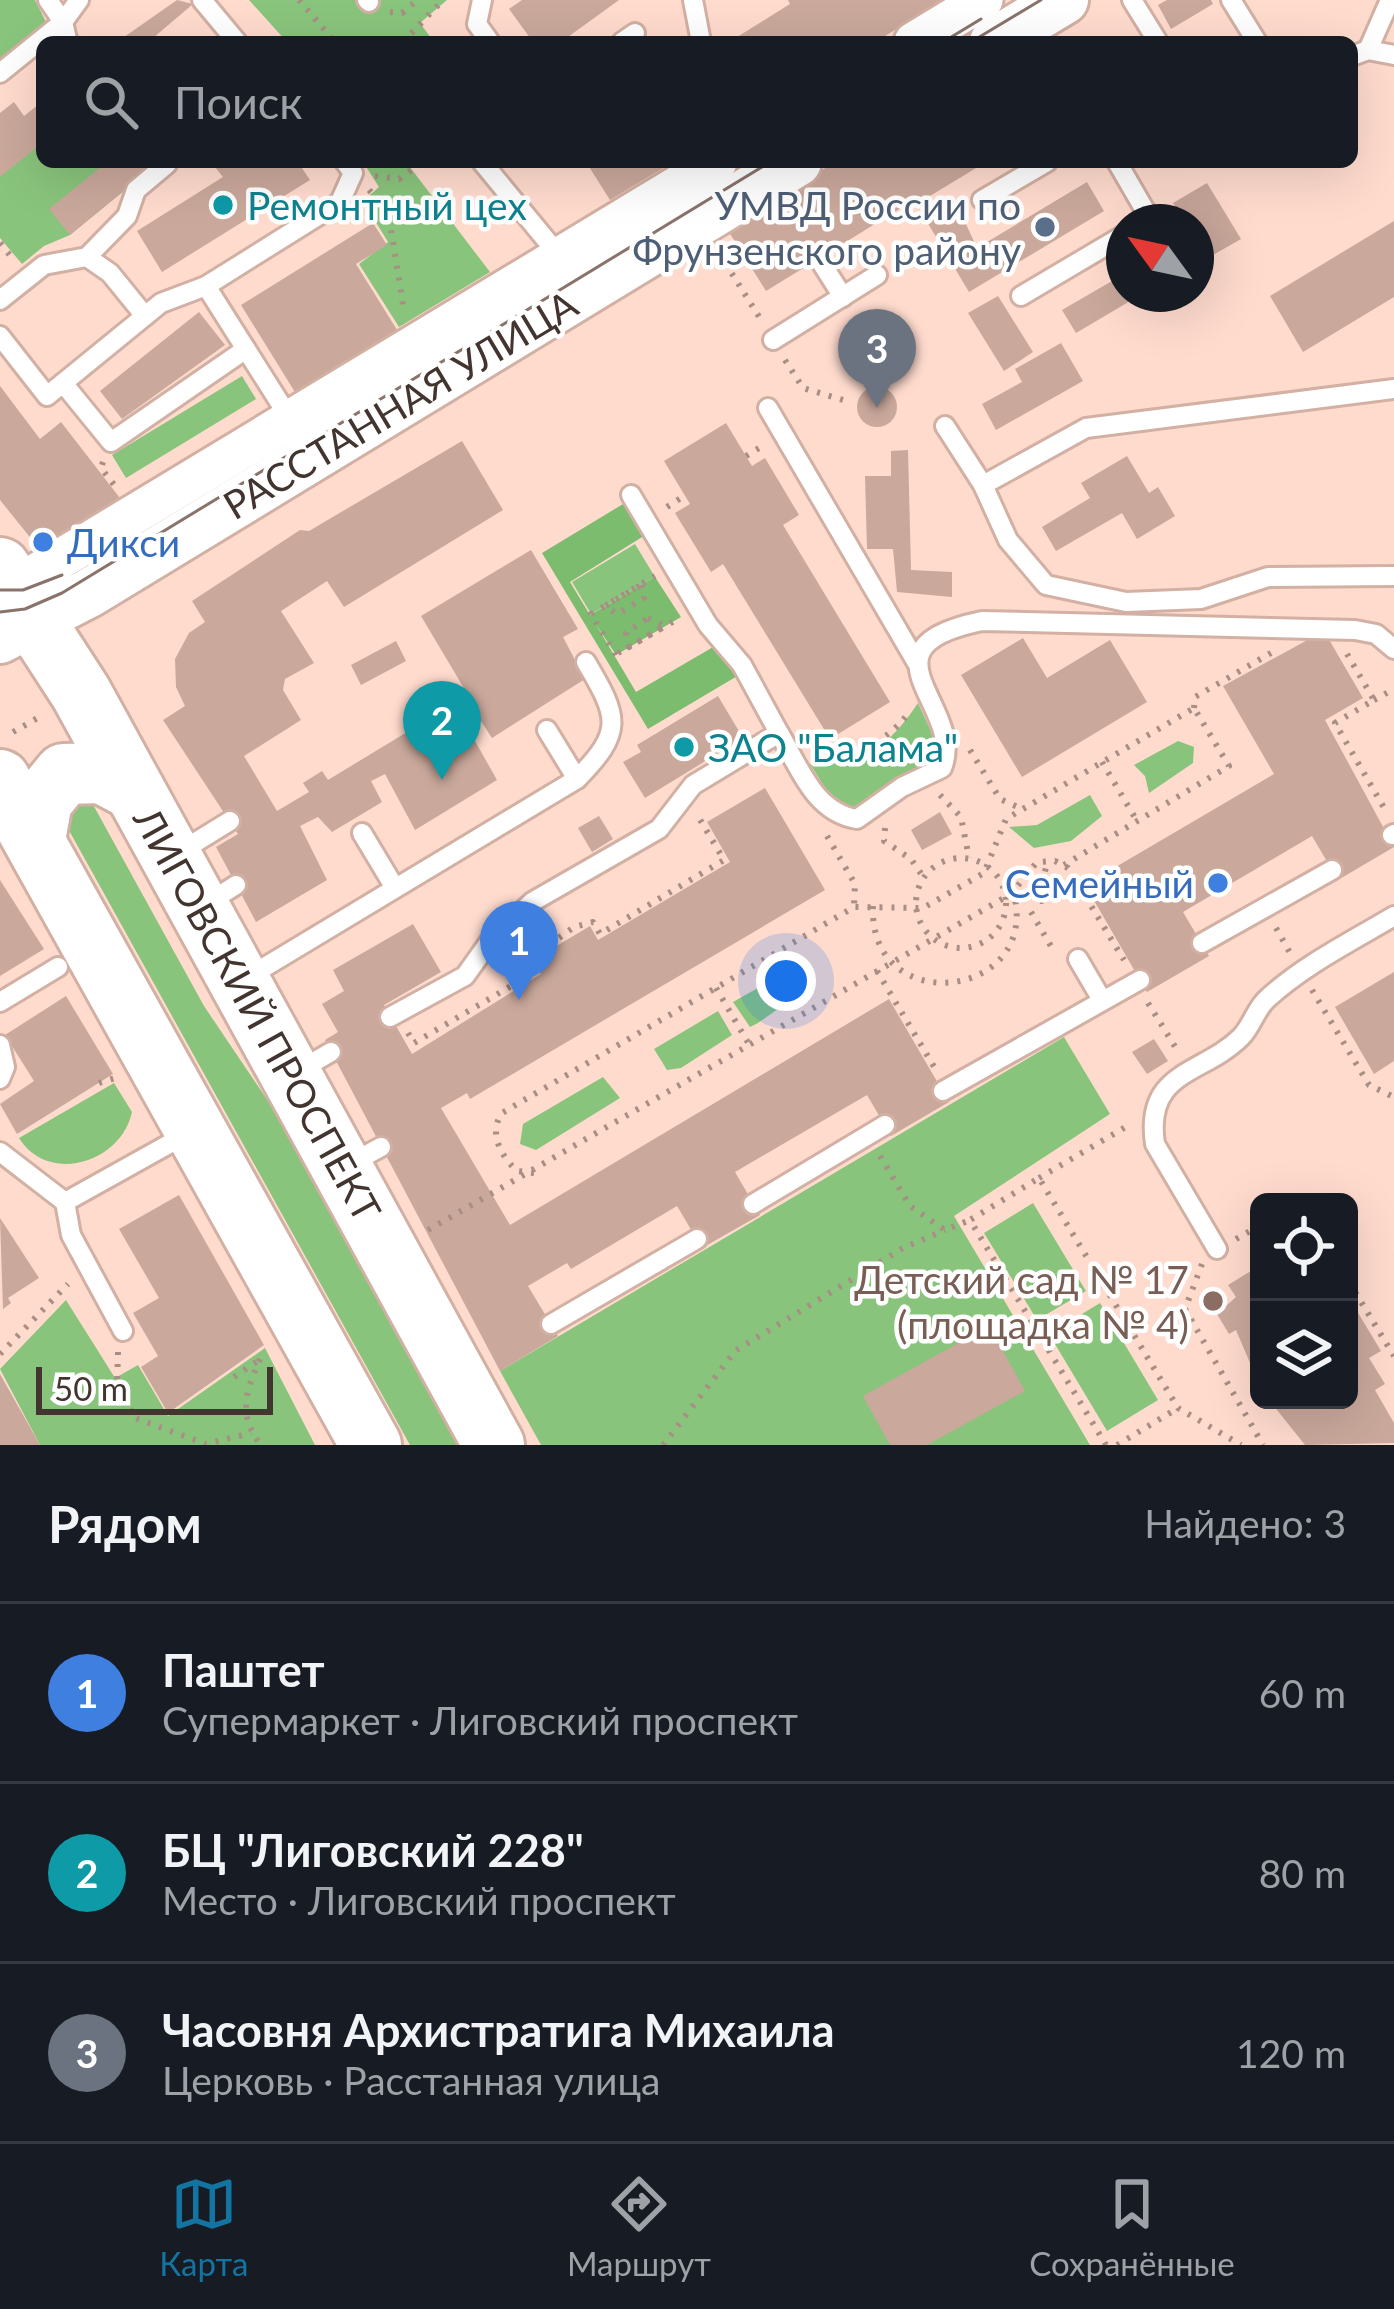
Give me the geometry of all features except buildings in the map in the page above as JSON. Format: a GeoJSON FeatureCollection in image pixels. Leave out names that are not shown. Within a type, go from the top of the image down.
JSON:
{"type":"FeatureCollection","features":[{"type":"Feature","properties":{"kind":"main road","name":"ЛИГОВСКИЙ ПРОСПЕКТ"},"geometry":{"type":"LineString","coordinates":[[16,601],[134,790],[200,884],[238,983],[311,1063],[363,1157],[465,1372],[494,1445]]}},
{"type":"Feature","properties":{"kind":"main road"},"geometry":{"type":"LineString","coordinates":[[7,756],[35,839],[371,1445]]}},
{"type":"Feature","properties":{"kind":"main road"},"geometry":{"type":"LineString","coordinates":[[35,839],[42,801],[64,774],[81,769],[102,773],[134,790]]}},
{"type":"Feature","properties":{"kind":"street"},"geometry":{"type":"LineString","coordinates":[[924,36],[983,0]]}},
{"type":"Feature","properties":{"kind":"street","name":"РАССТАННАЯ УЛИЦА"},"geometry":{"type":"LineString","coordinates":[[644,236],[711,168]]}},
{"type":"Feature","properties":{"kind":"street","name":"РАССТАННАЯ УЛИЦА"},"geometry":{"type":"LineString","coordinates":[[16,601],[302,439],[571,275],[776,175]]}},
{"type":"Feature","properties":{"kind":"street","name":"РАССТАННАЯ УЛИЦА"},"geometry":{"type":"LineString","coordinates":[[302,439],[496,359],[571,275]]}},
{"type":"Feature","properties":{"kind":"lane"},"geometry":{"type":"LineString","coordinates":[[48,0],[65,30]]}},
{"type":"Feature","properties":{"kind":"lane"},"geometry":{"type":"LineString","coordinates":[[65,30],[79,0]]}},
{"type":"Feature","properties":{"kind":"lane"},"geometry":{"type":"LineString","coordinates":[[202,0],[232,36]]}},
{"type":"Feature","properties":{"kind":"lane"},"geometry":{"type":"LineString","coordinates":[[482,0],[477,24],[486,36]]}},
{"type":"Feature","properties":{"kind":"lane"},"geometry":{"type":"LineString","coordinates":[[1132,0],[1154,36]]}},
{"type":"Feature","properties":{"kind":"lane"},"geometry":{"type":"LineString","coordinates":[[1231,0],[1253,36]]}},
{"type":"Feature","properties":{"kind":"lane"},"geometry":{"type":"LineString","coordinates":[[1390,0],[1360,53],[1394,56]]}},
{"type":"Feature","properties":{"kind":"lane"},"geometry":{"type":"LineString","coordinates":[[699,3],[700,36]]}},
{"type":"Feature","properties":{"kind":"lane"},"geometry":{"type":"LineString","coordinates":[[0,74],[36,50]]}},
{"type":"Feature","properties":{"kind":"lane"},"geometry":{"type":"LineString","coordinates":[[0,300],[44,265],[87,257],[127,216],[136,190],[162,168]]}},
{"type":"Feature","properties":{"kind":"lane"},"geometry":{"type":"LineString","coordinates":[[0,336],[47,396],[161,303],[206,286],[340,202],[349,168]]}},
{"type":"Feature","properties":{"kind":"lane"},"geometry":{"type":"LineString","coordinates":[[487,168],[571,275]]}},
{"type":"Feature","properties":{"kind":"lane"},"geometry":{"type":"LineString","coordinates":[[982,200],[1037,168]]}},
{"type":"Feature","properties":{"kind":"lane"},"geometry":{"type":"LineString","coordinates":[[1120,168],[1141,204]]}},
{"type":"Feature","properties":{"kind":"lane"},"geometry":{"type":"LineString","coordinates":[[1021,296],[1106,246]]}},
{"type":"Feature","properties":{"kind":"lane"},"geometry":{"type":"LineString","coordinates":[[87,257],[110,273],[146,316]]}},
{"type":"Feature","properties":{"kind":"lane"},"geometry":{"type":"LineString","coordinates":[[819,259],[843,297]]}},
{"type":"Feature","properties":{"kind":"lane"},"geometry":{"type":"LineString","coordinates":[[773,340],[877,275]]}},
{"type":"Feature","properties":{"kind":"lane"},"geometry":{"type":"LineString","coordinates":[[206,286],[302,439]]}},
{"type":"Feature","properties":{"kind":"lane"},"geometry":{"type":"LineString","coordinates":[[63,383],[111,442],[246,349]]}},
{"type":"Feature","properties":{"kind":"lane"},"geometry":{"type":"LineString","coordinates":[[983,485],[1086,428],[1394,389]]}},
{"type":"Feature","properties":{"kind":"lane"},"geometry":{"type":"LineString","coordinates":[[631,495],[697,607],[742,665],[830,812],[857,819],[942,768],[950,749],[918,684],[916,663],[768,408]]}},
{"type":"Feature","properties":{"kind":"lane"},"geometry":{"type":"LineString","coordinates":[[945,426],[983,485],[1008,540],[1046,585],[1126,602],[1201,599],[1268,577],[1394,576]]}},
{"type":"Feature","properties":{"kind":"lane"},"geometry":{"type":"LineString","coordinates":[[916,663],[926,644],[945,631],[982,621],[1355,630],[1376,634],[1394,649]]}},
{"type":"Feature","properties":{"kind":"lane"},"geometry":{"type":"LineString","coordinates":[[238,983],[577,779],[605,750],[614,731],[609,700],[586,662]]}},
{"type":"Feature","properties":{"kind":"lane"},"geometry":{"type":"LineString","coordinates":[[548,730],[577,779]]}},
{"type":"Feature","properties":{"kind":"lane"},"geometry":{"type":"LineString","coordinates":[[394,1016],[465,976],[490,941],[532,902],[659,829],[693,785],[779,733]]}},
{"type":"Feature","properties":{"kind":"lane"},"geometry":{"type":"LineString","coordinates":[[200,884],[230,821]]}},
{"type":"Feature","properties":{"kind":"lane"},"geometry":{"type":"LineString","coordinates":[[362,833],[395,888]]}},
{"type":"Feature","properties":{"kind":"lane"},"geometry":{"type":"LineString","coordinates":[[1202,943],[1332,870]]}},
{"type":"Feature","properties":{"kind":"lane"},"geometry":{"type":"LineString","coordinates":[[1217,1249],[1155,1144],[1163,1092],[1189,1068],[1241,1037],[1266,999],[1394,916]]}},
{"type":"Feature","properties":{"kind":"lane"},"geometry":{"type":"LineString","coordinates":[[1078,959],[1102,1000]]}},
{"type":"Feature","properties":{"kind":"lane"},"geometry":{"type":"LineString","coordinates":[[0,1002],[58,967]]}},
{"type":"Feature","properties":{"kind":"lane"},"geometry":{"type":"LineString","coordinates":[[943,1090],[1138,981]]}},
{"type":"Feature","properties":{"kind":"lane"},"geometry":{"type":"LineString","coordinates":[[0,1046],[4,1067],[0,1078]]}},
{"type":"Feature","properties":{"kind":"lane"},"geometry":{"type":"LineString","coordinates":[[65,1202],[196,1128]]}},
{"type":"Feature","properties":{"kind":"lane"},"geometry":{"type":"LineString","coordinates":[[753,1204],[877,1130]]}},
{"type":"Feature","properties":{"kind":"lane"},"geometry":{"type":"LineString","coordinates":[[0,1152],[65,1202],[71,1235],[123,1331]]}},
{"type":"Feature","properties":{"kind":"lane"},"geometry":{"type":"LineString","coordinates":[[551,1324],[697,1239]]}},
{"type":"Feature","properties":{"kind":"path"},"geometry":{"type":"LineString","coordinates":[[299,0],[330,36]]}},
{"type":"Feature","properties":{"kind":"path"},"geometry":{"type":"LineString","coordinates":[[409,36],[443,0]]}},
{"type":"Feature","properties":{"kind":"path"},"geometry":{"type":"LineString","coordinates":[[349,168],[388,210],[407,333]]}},
{"type":"Feature","properties":{"kind":"path"},"geometry":{"type":"LineString","coordinates":[[399,179],[414,168]]}},
{"type":"Feature","properties":{"kind":"path"},"geometry":{"type":"LineString","coordinates":[[707,235],[803,388],[843,400]]}},
{"type":"Feature","properties":{"kind":"path"},"geometry":{"type":"LineString","coordinates":[[746,456],[783,434]]}},
{"type":"Feature","properties":{"kind":"path"},"geometry":{"type":"LineString","coordinates":[[664,509],[684,496]]}},
{"type":"Feature","properties":{"kind":"path"},"geometry":{"type":"LineString","coordinates":[[673,566],[591,614],[617,654],[697,607]]}},
{"type":"Feature","properties":{"kind":"path"},"geometry":{"type":"LineString","coordinates":[[605,606],[617,614],[631,608],[644,598],[641,585]]}},
{"type":"Feature","properties":{"kind":"path"},"geometry":{"type":"LineString","coordinates":[[631,608],[640,623]]}},
{"type":"Feature","properties":{"kind":"path"},"geometry":{"type":"LineString","coordinates":[[629,647],[626,633],[640,623],[652,617],[664,626]]}},
{"type":"Feature","properties":{"kind":"path"},"geometry":{"type":"LineString","coordinates":[[1340,642],[1374,700]]}},
{"type":"Feature","properties":{"kind":"path"},"geometry":{"type":"LineString","coordinates":[[1064,865],[1229,766],[1194,707],[1195,698],[1230,677]]}},
{"type":"Feature","properties":{"kind":"path"},"geometry":{"type":"LineString","coordinates":[[1393,831],[1335,723],[1394,689]]}},
{"type":"Feature","properties":{"kind":"path"},"geometry":{"type":"LineString","coordinates":[[812,760],[844,758],[877,742],[915,703]]}},
{"type":"Feature","properties":{"kind":"path"},"geometry":{"type":"LineString","coordinates":[[7,756],[56,707]]}},
{"type":"Feature","properties":{"kind":"path"},"geometry":{"type":"LineString","coordinates":[[534,1173],[517,1171],[497,1142],[495,1127],[502,1113],[854,907],[916,909],[988,867],[1003,823],[1194,707]]}},
{"type":"Feature","properties":{"kind":"path"},"geometry":{"type":"LineString","coordinates":[[964,740],[1000,799],[1022,809]]}},
{"type":"Feature","properties":{"kind":"path"},"geometry":{"type":"LineString","coordinates":[[1102,762],[1137,821]]}},
{"type":"Feature","properties":{"kind":"path"},"geometry":{"type":"LineString","coordinates":[[925,798],[949,798],[964,825],[968,858]]}},
{"type":"Feature","properties":{"kind":"path"},"geometry":{"type":"LineString","coordinates":[[394,1016],[414,1043],[535,972],[528,960],[574,927],[593,922],[599,934],[724,860],[698,817],[699,807]]}},
{"type":"Feature","properties":{"kind":"path"},"geometry":{"type":"LineString","coordinates":[[901,812],[885,826],[884,841],[911,859],[924,878]]}},
{"type":"Feature","properties":{"kind":"path"},"geometry":{"type":"LineString","coordinates":[[815,816],[855,884],[854,907]]}},
{"type":"Feature","properties":{"kind":"path"},"geometry":{"type":"LineString","coordinates":[[873,906],[876,932],[892,962],[926,982],[963,982],[1002,956],[1016,917],[1009,894],[988,867],[968,858],[940,862],[924,878],[916,909],[934,938],[954,947],[982,943],[1002,923],[1009,894]]}},
{"type":"Feature","properties":{"kind":"path"},"geometry":{"type":"LineString","coordinates":[[1016,917],[1031,912],[1038,900],[1033,889],[1042,883],[1048,860]]}},
{"type":"Feature","properties":{"kind":"path"},"geometry":{"type":"LineString","coordinates":[[419,1234],[534,1173],[1009,894],[1030,866],[1048,860],[1064,865],[1111,938]]}},
{"type":"Feature","properties":{"kind":"path"},"geometry":{"type":"LineString","coordinates":[[1031,912],[1052,948]]}},
{"type":"Feature","properties":{"kind":"path"},"geometry":{"type":"LineString","coordinates":[[1250,915],[1258,931],[1273,923],[1304,975]]}},
{"type":"Feature","properties":{"kind":"path"},"geometry":{"type":"LineString","coordinates":[[877,971],[923,1048]]}},
{"type":"Feature","properties":{"kind":"path"},"geometry":{"type":"LineString","coordinates":[[1138,981],[1189,1068]]}},
{"type":"Feature","properties":{"kind":"path"},"geometry":{"type":"LineString","coordinates":[[716,988],[750,1046]]}},
{"type":"Feature","properties":{"kind":"path"},"geometry":{"type":"LineString","coordinates":[[1326,1012],[1369,1085],[1394,1097]]}},
{"type":"Feature","properties":{"kind":"path"},"geometry":{"type":"LineString","coordinates":[[99,1083],[110,1082]]}},
{"type":"Feature","properties":{"kind":"path"},"geometry":{"type":"LineString","coordinates":[[663,1445],[736,1351],[903,1248],[970,1220],[1157,1108]]}},
{"type":"Feature","properties":{"kind":"path"},"geometry":{"type":"LineString","coordinates":[[877,1130],[910,1206],[945,1230]]}},
{"type":"Feature","properties":{"kind":"path"},"geometry":{"type":"LineString","coordinates":[[1039,1178],[1178,1408],[1241,1445]]}},
{"type":"Feature","properties":{"kind":"path"},"geometry":{"type":"LineString","coordinates":[[970,1220],[1106,1445]]}},
{"type":"Feature","properties":{"kind":"path"},"geometry":{"type":"LineString","coordinates":[[1217,1249],[1188,1288],[1185,1309],[1263,1445]]}},
{"type":"Feature","properties":{"kind":"path"},"geometry":{"type":"LineString","coordinates":[[0,1354],[86,1263]]}},
{"type":"Feature","properties":{"kind":"path"},"geometry":{"type":"LineString","coordinates":[[1358,1297],[1394,1356]]}},
{"type":"Feature","properties":{"kind":"path"},"geometry":{"type":"LineString","coordinates":[[123,1331],[117,1384],[135,1418],[206,1444],[251,1433]]}},
{"type":"Feature","properties":{"kind":"path"},"geometry":{"type":"LineString","coordinates":[[234,1377],[272,1351]]}},
{"type":"Feature","properties":{"kind":"path"},"geometry":{"type":"LineString","coordinates":[[260,1359],[246,1392],[244,1414],[261,1445]]}},
{"type":"Feature","properties":{"kind":"path"},"geometry":{"type":"LineString","coordinates":[[1117,1445],[1178,1408]]}},
{"type":"Feature","properties":{"kind":"green space"},"geometry":{"type":"Polygon","coordinates":[[[0,0],[35,0],[47,24],[0,67],[0,0]]]}},
{"type":"Feature","properties":{"kind":"green space"},"geometry":{"type":"Polygon","coordinates":[[[249,0],[447,0],[420,23],[430,36],[282,36],[249,0]]]}},
{"type":"Feature","properties":{"kind":"green space"},"geometry":{"type":"Polygon","coordinates":[[[36,107],[36,168],[152,168],[70,235],[44,246],[22,264],[0,238],[0,136],[36,107]]]}},
{"type":"Feature","properties":{"kind":"green space"},"geometry":{"type":"Polygon","coordinates":[[[367,168],[411,168],[490,272],[399,327],[359,264],[388,242],[363,201],[379,187],[367,168]]]}},
{"type":"Feature","properties":{"kind":"green space"},"geometry":{"type":"Polygon","coordinates":[[[242,376],[256,399],[126,478],[112,455],[242,376]]]}},
{"type":"Feature","properties":{"kind":"green space"},"geometry":{"type":"Polygon","coordinates":[[[628,501],[647,534],[570,582],[590,615],[655,577],[681,617],[616,655],[595,623],[636,692],[720,643],[739,675],[648,729],[542,553],[628,501]]]}},
{"type":"Feature","properties":{"kind":"green space"},"geometry":{"type":"Polygon","coordinates":[[[635,544],[655,577],[591,614],[572,582],[635,544]]]}},
{"type":"Feature","properties":{"kind":"green space"},"geometry":{"type":"Polygon","coordinates":[[[918,703],[940,751],[858,807],[836,805],[810,764],[873,750],[896,732],[918,703]]]}},
{"type":"Feature","properties":{"kind":"green space"},"geometry":{"type":"Polygon","coordinates":[[[1178,741],[1194,747],[1193,763],[1149,793],[1145,776],[1134,765],[1178,741]]]}},
{"type":"Feature","properties":{"kind":"green space"},"geometry":{"type":"Polygon","coordinates":[[[1090,795],[1102,816],[1071,841],[1034,848],[1009,827],[1037,825],[1090,795]]]}},
{"type":"Feature","properties":{"kind":"green space"},"geometry":{"type":"Polygon","coordinates":[[[91,801],[204,1006],[299,1147],[459,1445],[410,1445],[61,816],[66,803],[91,801]]]}},
{"type":"Feature","properties":{"kind":"green space"},"geometry":{"type":"Polygon","coordinates":[[[797,966],[809,987],[750,1027],[733,1002],[797,966]]]}},
{"type":"Feature","properties":{"kind":"green space"},"geometry":{"type":"Polygon","coordinates":[[[718,1011],[732,1035],[681,1068],[667,1070],[654,1049],[718,1011]]]}},
{"type":"Feature","properties":{"kind":"green space"},"geometry":{"type":"Polygon","coordinates":[[[1064,1037],[1110,1114],[954,1216],[1090,1445],[541,1445],[500,1371],[1064,1037]]]}},
{"type":"Feature","properties":{"kind":"green space"},"geometry":{"type":"Polygon","coordinates":[[[603,1077],[620,1098],[536,1150],[520,1144],[523,1124],[603,1077]]]}},
{"type":"Feature","properties":{"kind":"green space"},"geometry":{"type":"Polygon","coordinates":[[[114,1083],[132,1112],[125,1130],[99,1155],[65,1164],[47,1161],[19,1138],[114,1083]]]}},
{"type":"Feature","properties":{"kind":"green space"},"geometry":{"type":"Polygon","coordinates":[[[1033,1203],[1086,1291],[1037,1320],[984,1233],[1033,1203]]]}},
{"type":"Feature","properties":{"kind":"green space"},"geometry":{"type":"Polygon","coordinates":[[[66,1300],[115,1378],[138,1365],[168,1416],[265,1348],[315,1445],[40,1445],[0,1369],[66,1300]]]}},
{"type":"Feature","properties":{"kind":"green space"},"geometry":{"type":"Polygon","coordinates":[[[1100,1303],[1158,1400],[1107,1431],[1049,1334],[1100,1303]]]}},
{"type":"Feature","properties":{"kind":"tram line"},"geometry":{"type":"LineString","coordinates":[[981,36],[1041,0]]}},
{"type":"Feature","properties":{"kind":"tram line"},"geometry":{"type":"LineString","coordinates":[[953,36],[981,19]]}},
{"type":"Feature","properties":{"kind":"tram line"},"geometry":{"type":"LineString","coordinates":[[0,612],[25,609],[62,593],[760,168]]}},
{"type":"Feature","properties":{"kind":"tram line"},"geometry":{"type":"LineString","coordinates":[[0,590],[23,590],[62,575]]}},
{"type":"Feature","properties":{"kind":"place","name":"Ремонтный цех"},"geometry":{"type":"Point","coordinates":[223,205]}},
{"type":"Feature","properties":{"kind":"place","name":"УМВД России по Фрунзенского району"},"geometry":{"type":"Point","coordinates":[1045,227]}},
{"type":"Feature","properties":{"kind":"place","name":"Часовня Архистратига Михаила"},"geometry":{"type":"Point","coordinates":[877,408]}},
{"type":"Feature","properties":{"kind":"place","name":"Дикси"},"geometry":{"type":"Point","coordinates":[43,542]}},
{"type":"Feature","properties":{"kind":"place","name":"ЗАО \"Балама\""},"geometry":{"type":"Point","coordinates":[684,747]}},
{"type":"Feature","properties":{"kind":"place","name":"БЦ \"Лиговский 228\""},"geometry":{"type":"Point","coordinates":[442,780]}},
{"type":"Feature","properties":{"kind":"place","name":"Семейный"},"geometry":{"type":"Point","coordinates":[1218,883]}},
{"type":"Feature","properties":{"kind":"place","name":"Паштет"},"geometry":{"type":"Point","coordinates":[519,1000]}},
{"type":"Feature","properties":{"kind":"place","name":"Детский сад № 17 (площадка № 4)"},"geometry":{"type":"Point","coordinates":[1213,1301]}}]}
